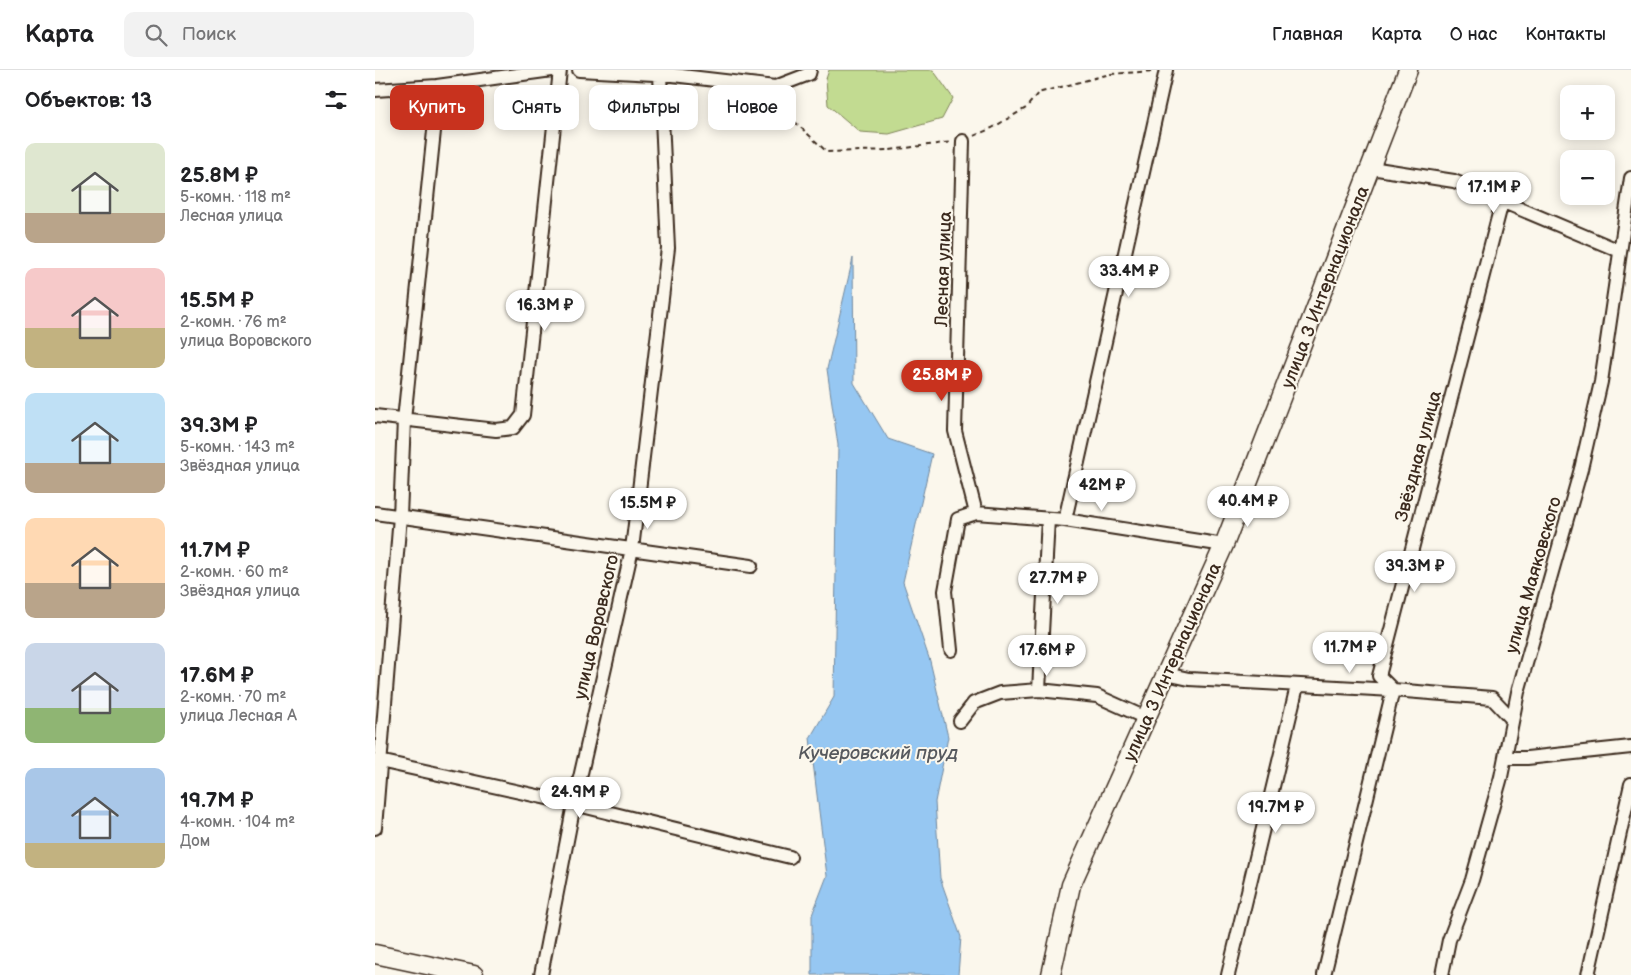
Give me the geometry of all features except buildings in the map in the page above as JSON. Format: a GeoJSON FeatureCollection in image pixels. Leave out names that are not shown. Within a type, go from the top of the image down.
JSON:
{"type":"FeatureCollection","features":[{"type":"Feature","properties":{"kind":"street"},"geometry":{"type":"LineString","coordinates":[[444,85],[552,70]]}},
{"type":"Feature","properties":{"kind":"street"},"geometry":{"type":"LineString","coordinates":[[375,416],[496,430],[513,428],[523,415],[560,70]]}},
{"type":"Feature","properties":{"kind":"street"},"geometry":{"type":"LineString","coordinates":[[579,70],[660,75],[756,85]]}},
{"type":"Feature","properties":{"kind":"street"},"geometry":{"type":"LineString","coordinates":[[780,85],[809,74],[810,70]]}},
{"type":"Feature","properties":{"kind":"street"},"geometry":{"type":"LineString","coordinates":[[1065,520],[1167,70]]}},
{"type":"Feature","properties":{"kind":"street","name":"улица 3 Интернационала"},"geometry":{"type":"LineString","coordinates":[[1051,975],[1071,885],[1224,545],[1409,70]]}},
{"type":"Feature","properties":{"kind":"street","name":"улица Воровского"},"geometry":{"type":"LineString","coordinates":[[541,975],[574,804],[632,549],[668,248],[660,75]]}},
{"type":"Feature","properties":{"kind":"street"},"geometry":{"type":"LineString","coordinates":[[375,90],[390,89]]}},
{"type":"Feature","properties":{"kind":"street"},"geometry":{"type":"LineString","coordinates":[[375,828],[378,761],[400,516],[404,420],[434,130]]}},
{"type":"Feature","properties":{"kind":"street","name":"Лесная улица"},"geometry":{"type":"LineString","coordinates":[[963,141],[955,432],[976,513]]}},
{"type":"Feature","properties":{"kind":"street"},"geometry":{"type":"LineString","coordinates":[[1371,168],[1454,182],[1620,251]]}},
{"type":"Feature","properties":{"kind":"street","name":"улица Маяковского"},"geometry":{"type":"LineString","coordinates":[[1442,975],[1449,940],[1472,880],[1501,777],[1517,692],[1581,469],[1601,382],[1631,178]]}},
{"type":"Feature","properties":{"kind":"street","name":"Звёздная улица"},"geometry":{"type":"LineString","coordinates":[[1393,690],[1379,676],[1502,202]]}},
{"type":"Feature","properties":{"kind":"street"},"geometry":{"type":"LineString","coordinates":[[375,513],[751,566]]}},
{"type":"Feature","properties":{"kind":"street"},"geometry":{"type":"LineString","coordinates":[[951,650],[945,591],[958,518],[976,513],[1065,520],[1224,545]]}},
{"type":"Feature","properties":{"kind":"street"},"geometry":{"type":"LineString","coordinates":[[1039,690],[1048,519]]}},
{"type":"Feature","properties":{"kind":"street"},"geometry":{"type":"LineString","coordinates":[[1166,674],[1189,679],[1393,690],[1492,698],[1512,719]]}},
{"type":"Feature","properties":{"kind":"street"},"geometry":{"type":"LineString","coordinates":[[1228,975],[1297,686]]}},
{"type":"Feature","properties":{"kind":"street"},"geometry":{"type":"LineString","coordinates":[[960,720],[974,703],[1000,693],[1039,690],[1097,696],[1147,718]]}},
{"type":"Feature","properties":{"kind":"street"},"geometry":{"type":"LineString","coordinates":[[1324,975],[1393,690]]}},
{"type":"Feature","properties":{"kind":"street"},"geometry":{"type":"LineString","coordinates":[[1505,758],[1527,758],[1631,747]]}},
{"type":"Feature","properties":{"kind":"street"},"geometry":{"type":"LineString","coordinates":[[378,761],[574,804],[790,857]]}},
{"type":"Feature","properties":{"kind":"street"},"geometry":{"type":"LineString","coordinates":[[1588,975],[1631,784]]}},
{"type":"Feature","properties":{"kind":"street"},"geometry":{"type":"LineString","coordinates":[[375,954],[475,975]]}},
{"type":"Feature","properties":{"kind":"path"},"geometry":{"type":"LineString","coordinates":[[796,123],[827,152],[890,150],[963,141],[992,128],[1026,108],[1038,93],[1110,74],[1167,70]]}},
{"type":"Feature","properties":{"kind":"green space"},"geometry":{"type":"Polygon","coordinates":[[[829,70],[933,70],[953,98],[942,119],[889,134],[860,132],[828,105],[826,79],[829,70]]]}},
{"type":"Feature","properties":{"kind":"water","name":"Кучеровский пруд"},"geometry":{"type":"Polygon","coordinates":[[[853,258],[854,383],[888,439],[932,454],[903,582],[930,661],[948,737],[935,802],[940,878],[961,937],[958,975],[812,975],[812,915],[827,876],[810,738],[834,697],[838,445],[827,369],[853,258]]]}}]}
